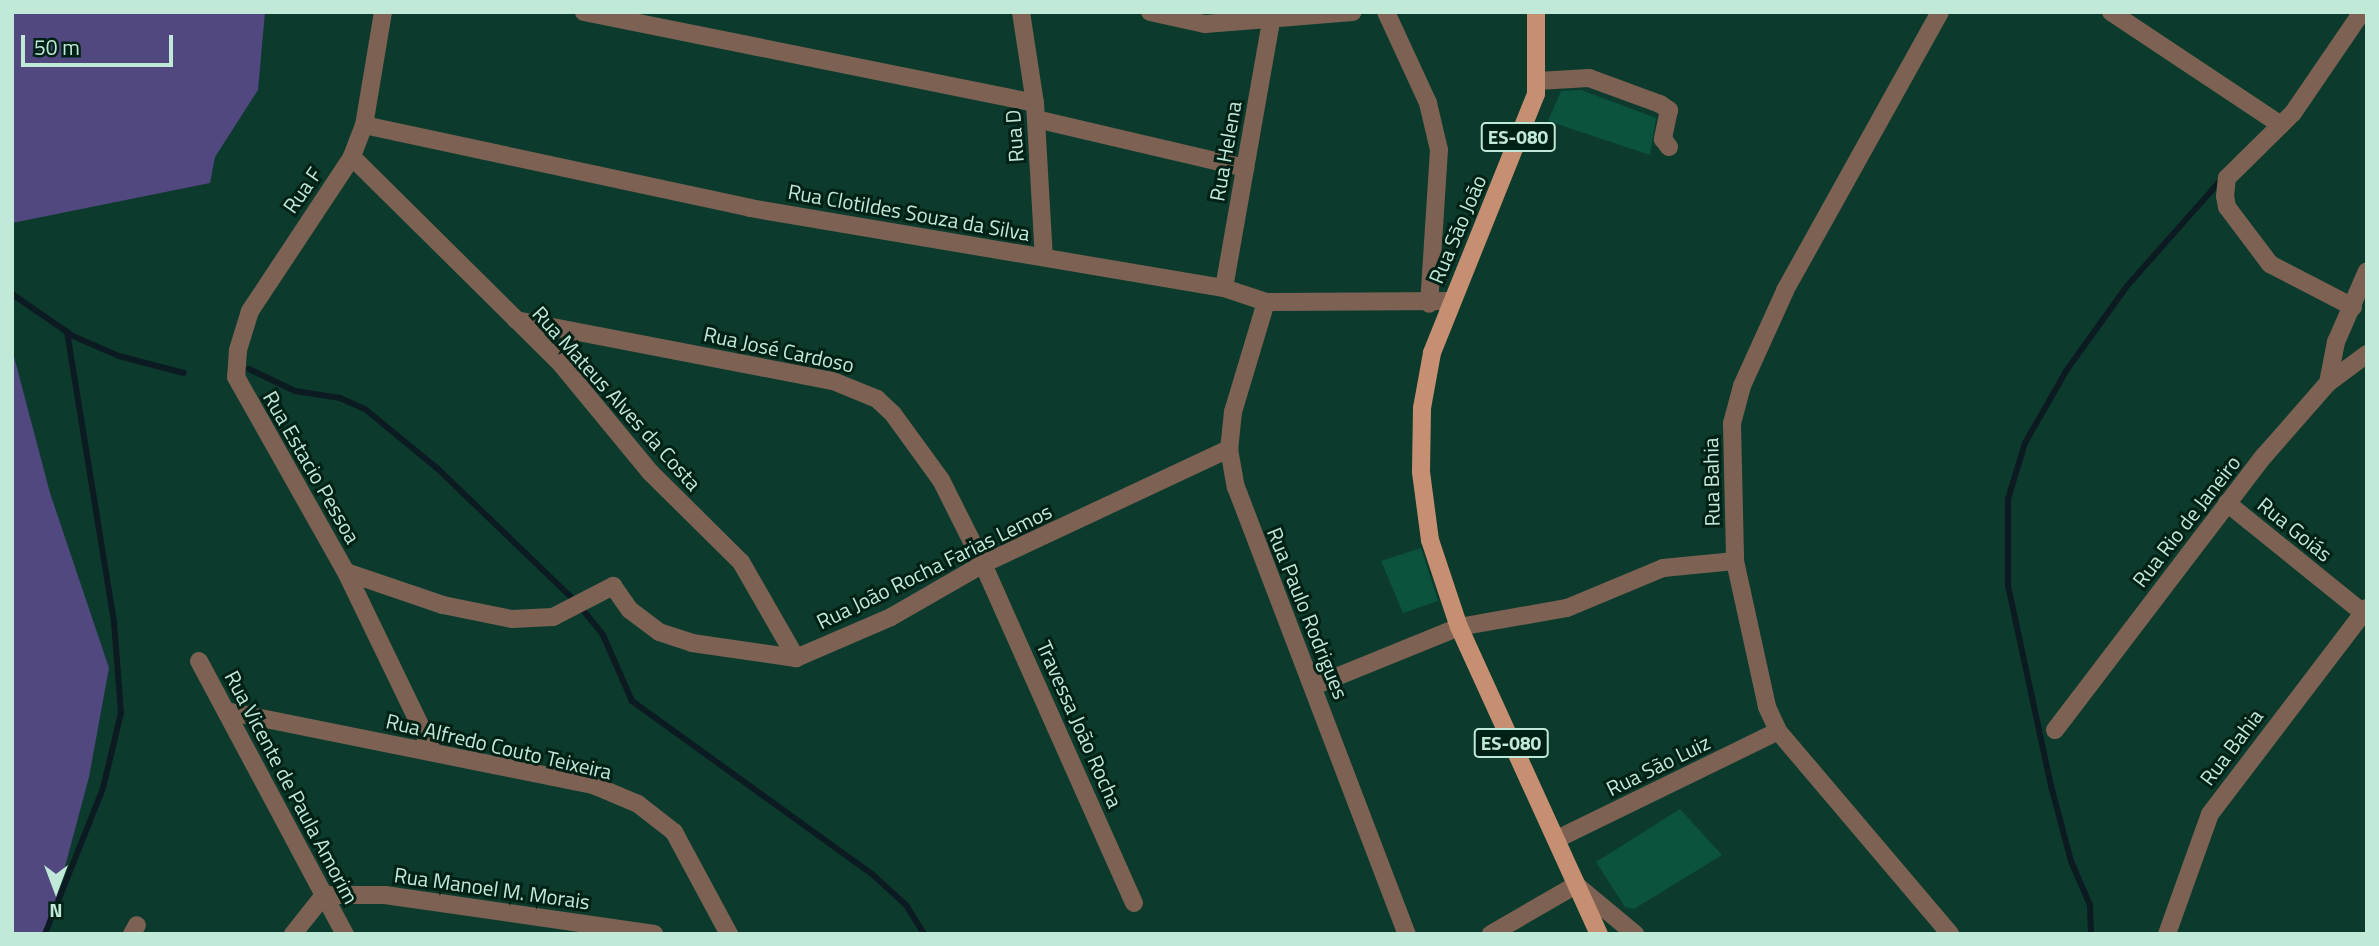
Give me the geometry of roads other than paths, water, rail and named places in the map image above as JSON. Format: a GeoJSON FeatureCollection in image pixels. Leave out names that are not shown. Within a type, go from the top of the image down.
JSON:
{"type":"FeatureCollection","features":[{"type":"Feature","properties":{"kind":"main road","name":"Rua São João"},"geometry":{"type":"LineString","coordinates":[[1451,301],[1508,169],[1537,81],[1536,12]]}},
{"type":"Feature","properties":{"kind":"main road","name":"ES-080"},"geometry":{"type":"LineString","coordinates":[[1451,301],[1424,397],[1420,472],[1430,540],[1459,627],[1599,934]]}},
{"type":"Feature","properties":{"kind":"street","name":"Rua F"},"geometry":{"type":"LineString","coordinates":[[238,385],[237,350],[250,311],[352,157],[364,125],[383,12]]}},
{"type":"Feature","properties":{"kind":"street"},"geometry":{"type":"LineString","coordinates":[[584,12],[1035,111],[1245,168]]}},
{"type":"Feature","properties":{"kind":"street","name":"Rua D"},"geometry":{"type":"LineString","coordinates":[[1021,12],[1035,111],[1044,257]]}},
{"type":"Feature","properties":{"kind":"street"},"geometry":{"type":"LineString","coordinates":[[1150,12],[1191,23],[1271,22],[1353,12]]}},
{"type":"Feature","properties":{"kind":"street"},"geometry":{"type":"LineString","coordinates":[[1385,12],[1427,103],[1439,150],[1429,304]]}},
{"type":"Feature","properties":{"kind":"street","name":"Rua Bahia"},"geometry":{"type":"LineString","coordinates":[[1940,12],[1785,290],[1742,386],[1732,424],[1735,561],[1757,680],[1778,731],[1950,934]]}},
{"type":"Feature","properties":{"kind":"street"},"geometry":{"type":"LineString","coordinates":[[2111,12],[2281,125]]}},
{"type":"Feature","properties":{"kind":"street"},"geometry":{"type":"LineString","coordinates":[[2353,307],[2270,264],[2227,208],[2227,178],[2281,125],[2362,12]]}},
{"type":"Feature","properties":{"kind":"street","name":"Rua Helena"},"geometry":{"type":"LineString","coordinates":[[1224,288],[1271,22]]}},
{"type":"Feature","properties":{"kind":"street"},"geometry":{"type":"LineString","coordinates":[[1537,81],[1589,78],[1660,104],[1670,110],[1663,139],[1670,147]]}},
{"type":"Feature","properties":{"kind":"street","name":"Rua Clotildes Souza da Silva"},"geometry":{"type":"LineString","coordinates":[[364,125],[750,208],[1224,288],[1266,302],[1429,304],[1451,301]]}},
{"type":"Feature","properties":{"kind":"street","name":"Rua Mateus Alves da Costa"},"geometry":{"type":"LineString","coordinates":[[352,157],[561,364],[650,472],[741,562],[796,658]]}},
{"type":"Feature","properties":{"kind":"street"},"geometry":{"type":"LineString","coordinates":[[2328,383],[2336,342],[2367,271]]}},
{"type":"Feature","properties":{"kind":"street","name":"Rua Paulo Rodrigues"},"geometry":{"type":"LineString","coordinates":[[1266,302],[1243,367],[1229,449],[1246,523],[1314,686],[1407,934]]}},
{"type":"Feature","properties":{"kind":"street","name":"Rua José Cardoso"},"geometry":{"type":"LineString","coordinates":[[516,320],[857,388],[893,414],[919,446],[983,564]]}},
{"type":"Feature","properties":{"kind":"street","name":"Rua Rio de Janeiro"},"geometry":{"type":"LineString","coordinates":[[2055,730],[2228,503],[2328,383],[2367,354]]}},
{"type":"Feature","properties":{"kind":"street","name":"Rua Estacio Pessoa"},"geometry":{"type":"LineString","coordinates":[[238,385],[346,572],[432,750]]}},
{"type":"Feature","properties":{"kind":"street","name":"Rua João Rocha Farias Lemos"},"geometry":{"type":"LineString","coordinates":[[796,658],[891,617],[983,564],[1229,449]]}},
{"type":"Feature","properties":{"kind":"street","name":"Rua Goiás"},"geometry":{"type":"LineString","coordinates":[[2228,503],[2365,612]]}},
{"type":"Feature","properties":{"kind":"street"},"geometry":{"type":"LineString","coordinates":[[1314,686],[1459,627],[1567,608],[1663,568],[1735,561]]}},
{"type":"Feature","properties":{"kind":"street","name":"Travessa João Rocha"},"geometry":{"type":"LineString","coordinates":[[983,564],[1134,903]]}},
{"type":"Feature","properties":{"kind":"street"},"geometry":{"type":"LineString","coordinates":[[346,572],[443,605],[512,619],[553,617],[613,586],[630,610],[659,632],[692,643],[796,658]]}},
{"type":"Feature","properties":{"kind":"street","name":"Rua Bahia"},"geometry":{"type":"LineString","coordinates":[[2167,934],[2210,814],[2365,612]]}},
{"type":"Feature","properties":{"kind":"street","name":"Rua Vicente de Paula Amorim"},"geometry":{"type":"LineString","coordinates":[[199,661],[230,712],[345,934]]}},
{"type":"Feature","properties":{"kind":"street","name":"Rua Alfredo Couto Teixeira"},"geometry":{"type":"LineString","coordinates":[[230,712],[432,750],[593,785],[659,816],[705,882],[729,934]]}},
{"type":"Feature","properties":{"kind":"street","name":"Rua São Luiz"},"geometry":{"type":"LineString","coordinates":[[1557,839],[1778,731]]}},
{"type":"Feature","properties":{"kind":"street"},"geometry":{"type":"LineString","coordinates":[[1491,934],[1576,885],[1635,934]]}},
{"type":"Feature","properties":{"kind":"street"},"geometry":{"type":"LineString","coordinates":[[292,934],[324,895]]}},
{"type":"Feature","properties":{"kind":"street","name":"Rua Manoel M. Morais"},"geometry":{"type":"LineString","coordinates":[[324,895],[426,898],[509,915],[654,934]]}},
{"type":"Feature","properties":{"kind":"street"},"geometry":{"type":"LineString","coordinates":[[509,915],[520,934]]}},
{"type":"Feature","properties":{"kind":"waterway"},"geometry":{"type":"LineString","coordinates":[[2091,934],[2090,905],[2071,861],[2051,786],[2008,586],[2008,499],[2025,443],[2066,371],[2127,286],[2221,180]]}},
{"type":"Feature","properties":{"kind":"waterway"},"geometry":{"type":"LineString","coordinates":[[12,294],[73,336],[119,356],[184,373]]}},
{"type":"Feature","properties":{"kind":"waterway"},"geometry":{"type":"LineString","coordinates":[[45,934],[103,788],[121,713],[114,622],[67,332]]}},
{"type":"Feature","properties":{"kind":"waterway"},"geometry":{"type":"LineString","coordinates":[[249,369],[295,391],[340,398],[365,409],[438,469],[576,602]]}},
{"type":"Feature","properties":{"kind":"waterway"},"geometry":{"type":"LineString","coordinates":[[583,610],[603,635],[632,701],[872,874],[906,905],[924,934]]}}]}
